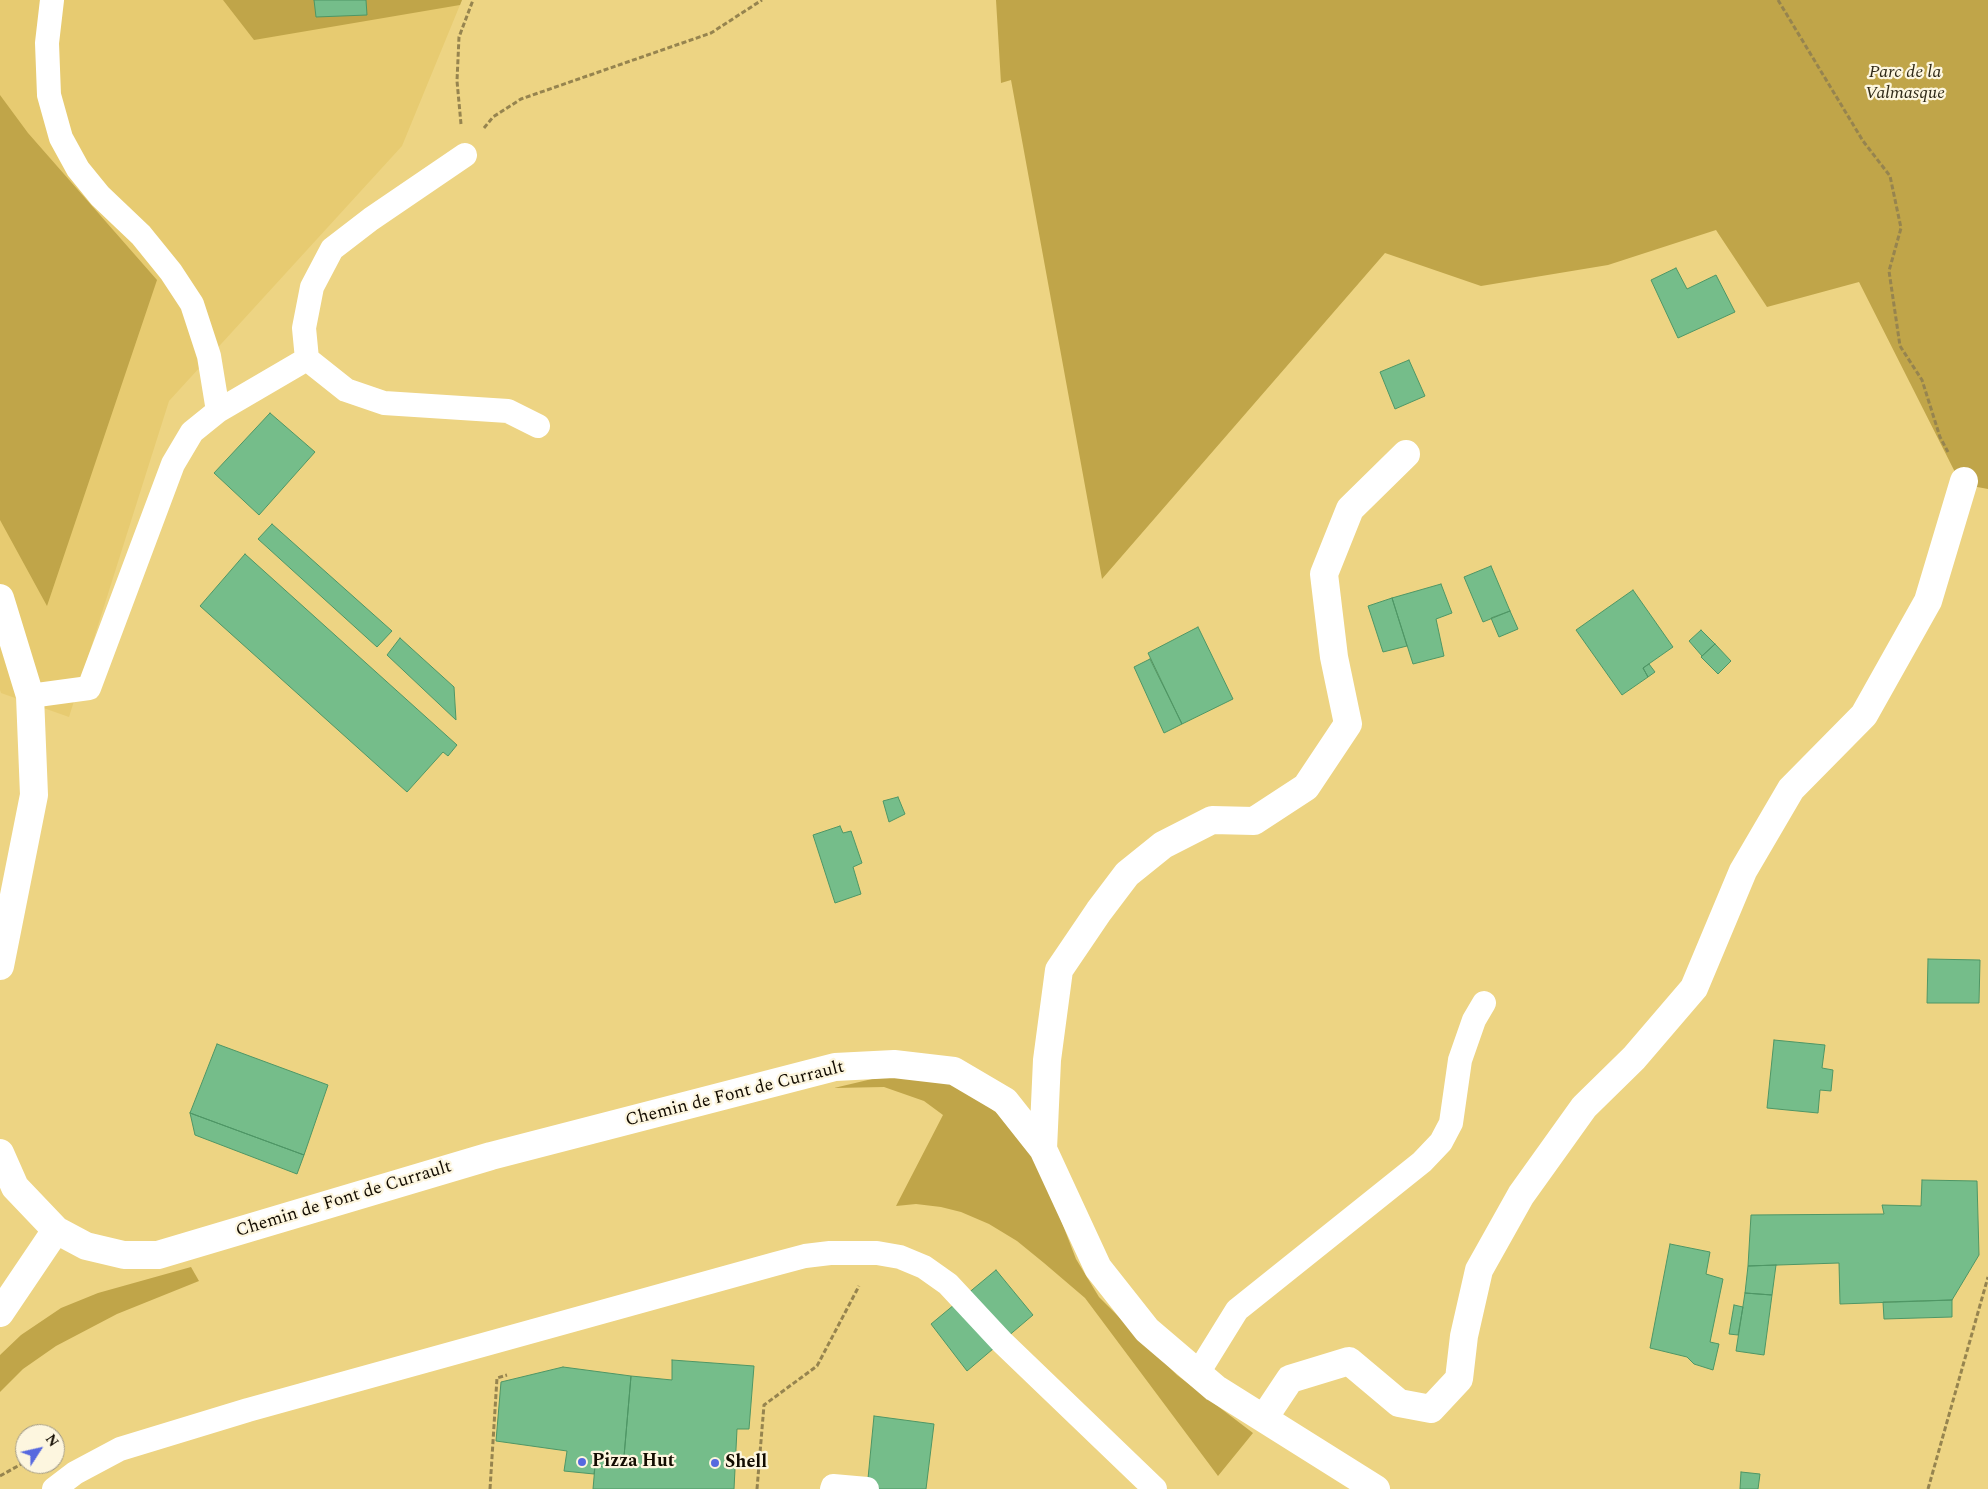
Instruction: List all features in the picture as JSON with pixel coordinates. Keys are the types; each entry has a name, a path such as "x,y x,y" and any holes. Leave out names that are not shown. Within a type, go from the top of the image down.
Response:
{"street":[{"path":"1042,1149 1048,1060 1059,970 1099,911 1127,874 1163,845 1212,820 1254,821 1306,786 1348,724 1334,657 1324,574 1350,509 1406,454"},
{"path":"1264,1418 1290,1378 1348,1361 1399,1403 1431,1409 1459,1379 1464,1336 1479,1270 1521,1195 1584,1107 1634,1058 1694,988 1743,871 1791,789 1864,715 1928,601 1964,481"},
{"path":"0,598 30,696 34,795 0,966"},
{"name":"Chemin de Font de Currault","path":"0,1153 15,1187 56,1230 86,1246 124,1255 158,1255 491,1156 835,1067 894,1064 954,1071 1005,1102 1042,1149 1098,1268 1147,1330 1215,1388 1376,1489"},
{"path":"0,1314 56,1230"}],"lane":[{"path":"52,0 47,43 50,95 62,138 78,169 100,196 140,235 170,272 192,304 209,356 218,411"},
{"path":"465,155 371,219 332,249 312,287 304,328 307,359 346,390 384,403 508,411 538,426"},
{"path":"30,696 89,688 173,464 192,432 218,411 307,359"},
{"path":"1198,1374 1237,1310 1422,1162 1442,1142 1451,1123 1460,1060 1474,1020 1484,1003"},
{"path":"54,1489 75,1473 120,1449 248,1410 798,1258 830,1252 877,1253 900,1257 924,1267 948,1284 1002,1342 1156,1489"},
{"path":"832,1489 833,1486 867,1489"}],"path":[{"path":"465,155 457,81 459,37 473,0"},
{"path":"465,155 493,117 521,99 711,33 762,0"},
{"path":"1778,0 1863,141 1890,176 1901,228 1889,271 1900,346 1922,380 1940,437 1964,481"},
{"path":"757,1489 764,1405 817,1366 877,1253"},
{"path":"1928,1489 1988,1277"},
{"path":"490,1489 497,1378 510,1374"},
{"path":"0,1476 15,1468"}],"shaded area":[{"path":"0,0 462,0 402,146 169,401 69,717 1,693 0,690"}],"green space":[{"path":"223,0 462,0 460,5 254,40"},
{"name":"Parc de la Valmasque","path":"996,0 1988,0 1988,489 1961,484 1859,282 1767,307 1716,230 1608,265 1481,286 1385,253 1102,579 1011,80 1001,83"},
{"path":"0,95 28,133 157,280 47,606 0,520"},
{"path":"910,1075 948,1083 973,1094 998,1114 1033,1158 1076,1259 1099,1297 1177,1375 1253,1433 1218,1476 1085,1298 1044,1263 1017,1241 989,1224 961,1212 916,1204 896,1206 943,1115 924,1101 884,1087 834,1088 872,1079"},
{"path":"191,1267 199,1281 117,1314 56,1346 23,1369 0,1392 0,1355 21,1335 61,1308 98,1293"}],"building":[{"path":"314,0 366,0 367,15 316,17"},
{"path":"1676,268 1687,289 1716,275 1735,312 1678,338 1651,280"},
{"path":"1409,360 1425,396 1395,409 1380,372"},
{"path":"270,413 315,452 259,515 214,473"},
{"path":"272,524 392,631 377,647 258,539"},
{"path":"245,554 457,745 448,756 443,752 407,792 200,606"},
{"path":"1491,566 1510,611 1483,622 1464,577"},
{"path":"1441,584 1452,613 1436,619 1444,656 1413,664 1392,598"},
{"path":"1633,590 1673,647 1643,668 1648,677 1622,695 1576,630"},
{"path":"1392,598 1407,646 1383,652 1368,606"},
{"path":"1510,611 1518,629 1499,637 1491,618"},
{"path":"1198,627 1233,699 1182,724 1148,653"},
{"path":"1701,630 1715,644 1702,656 1689,641"},
{"path":"400,638 454,687 456,720 387,655"},
{"path":"1715,644 1731,661 1718,674 1701,657"},
{"path":"1150,659 1182,724 1164,733 1134,667"},
{"path":"1649,664 1655,672 1648,677 1643,668"},
{"path":"898,797 905,814 889,822 883,801"},
{"path":"840,826 843,833 851,831 862,863 853,867 861,894 835,903 813,835"},
{"path":"1928,959 1980,960 1979,1003 1927,1003"},
{"path":"1774,1040 1825,1045 1822,1068 1833,1070 1831,1091 1820,1090 1818,1113 1767,1108"},
{"path":"217,1044 328,1085 304,1155 190,1113"},
{"path":"190,1113 304,1155 297,1174 195,1135"},
{"path":"1922,1180 1977,1181 1979,1255 1952,1300 1840,1304 1839,1263 1748,1266 1751,1215 1884,1214 1882,1205 1921,1206"},
{"path":"1670,1244 1710,1252 1706,1274 1723,1279 1710,1342 1719,1344 1713,1370 1694,1364 1687,1357 1650,1348"},
{"path":"1776,1265 1772,1295 1745,1293 1748,1266"},
{"path":"996,1270 1033,1315 967,1371 931,1324"},
{"path":"1745,1293 1772,1295 1764,1355 1736,1351"},
{"path":"1952,1300 1952,1317 1884,1319 1883,1302"},
{"path":"1734,1305 1743,1307 1738,1335 1729,1334"},
{"path":"672,1360 754,1366 749,1429 737,1429 734,1489 593,1489 595,1466 623,1468 631,1376 672,1380"},
{"path":"563,1367 631,1376 623,1468 595,1466 594,1474 564,1471 567,1451 496,1441 501,1382"},
{"path":"874,1416 934,1424 926,1489 867,1489"},
{"path":"1741,1472 1760,1474 1758,1489 1740,1489"}],"place":[{"name":"Pizza Hut","path":"582,1462"},
{"name":"Shell","path":"715,1463"}]}
